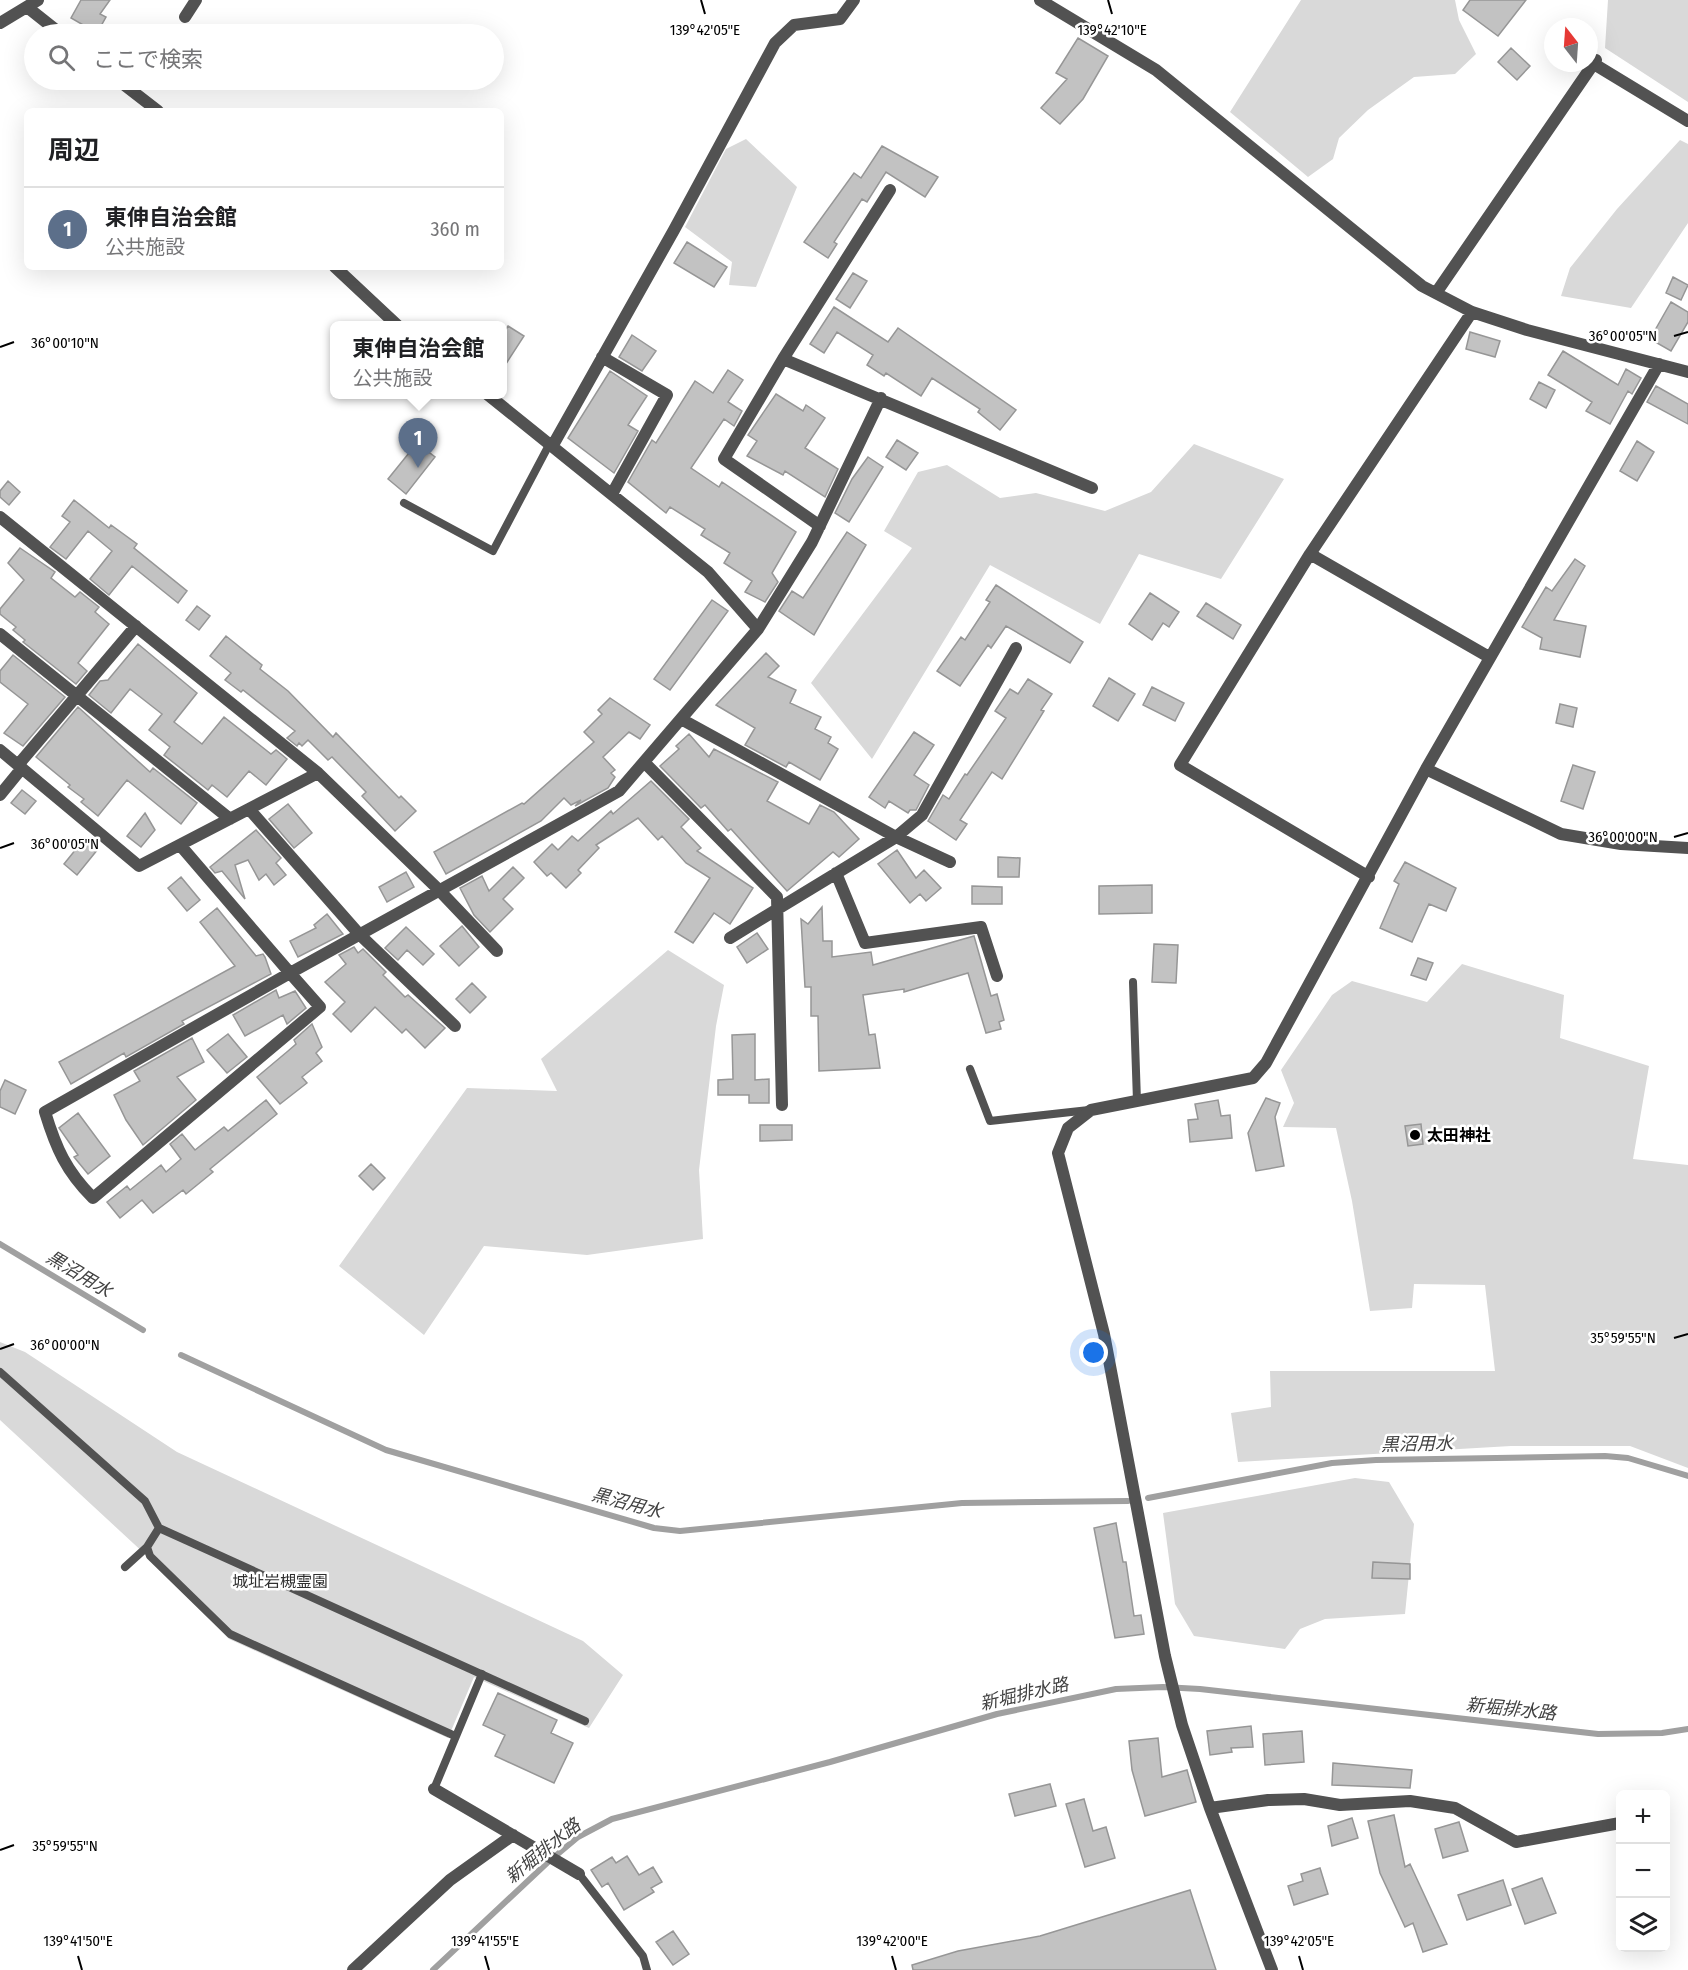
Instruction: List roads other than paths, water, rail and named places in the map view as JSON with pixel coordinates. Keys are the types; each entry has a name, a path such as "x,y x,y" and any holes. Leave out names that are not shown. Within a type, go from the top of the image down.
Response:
{"street":[{"path":"0,22 38,0"},
{"path":"185,17 196,0"},
{"path":"551,444 602,357 775,43 794,26 840,19 854,0"},
{"path":"1040,0 1156,70 1422,286 1472,312 1527,330 1688,372"},
{"path":"27,7 48,24"},
{"path":"1436,293 1595,62 1688,121"},
{"path":"131,90 154,108"},
{"path":"820,526 724,459 783,359 890,190"},
{"path":"338,270 393,321"},
{"path":"1369,877 1180,765 1310,554 1472,312"},
{"path":"602,357 667,395 612,494"},
{"path":"783,359 1092,488"},
{"path":"1272,1970 1210,1808 1182,1725 1165,1656 1104,1334 1058,1153 1068,1128 1090,1110 1253,1078 1266,1063 1426,769 1659,364"},
{"path":"180,845 290,973 320,1006 93,1198 72,1177 52,1136 45,1112 290,973 359,934 438,889 619,791 759,629 820,526 881,398"},
{"path":"493,399 708,572 759,629"},
{"path":"0,517 318,773 438,889 497,951"},
{"path":"1310,554 1489,657"},
{"path":"0,795 77,696 136,626"},
{"path":"0,634 230,819"},
{"path":"730,938 896,837 922,815 1016,648"},
{"path":"681,719 896,837 950,862"},
{"path":"0,750 140,866 318,773"},
{"path":"644,762 777,897 782,1105"},
{"path":"1426,769 1561,834 1621,844 1688,848"},
{"path":"249,809 359,934 455,1026"},
{"path":"836,873 865,943 981,927 997,976"},
{"path":"434,1789 579,1874"},
{"path":"1210,1808 1268,1800 1304,1800 1340,1805 1410,1800 1455,1808 1516,1842 1616,1824"},
{"path":"353,1970 450,1881 513,1835"}],"lane":[{"path":"404,502 492,551 551,444"},
{"path":"1133,982 1137,1101"},
{"path":"970,1069 990,1121 1090,1110"},
{"path":"0,1372 146,1501 159,1528 585,1721"},
{"path":"125,1567 147,1547 159,1528"},
{"path":"147,1547 150,1556 230,1634 455,1736"},
{"path":"434,1789 482,1674"},
{"path":"579,1874 643,1956 647,1970"}],"waterway":[{"name":"黒沼用水","path":"0,1244 143,1330"},
{"name":"黒沼用水","path":"181,1355 386,1450 654,1528 680,1531 962,1503 1128,1501"},
{"name":"黒沼用水","path":"1148,1498 1332,1463 1376,1460 1605,1456 1628,1458 1688,1476"},
{"name":"新堀排水路","path":"433,1970 547,1863 578,1837 612,1819 830,1762 997,1714 1116,1689 1163,1687 1200,1689 1598,1734 1662,1733 1688,1729"}],"place":[{"name":"東伸自治会館","path":"418,468"},
{"name":"太田神社","path":"1415,1135"}],"park label":[{"name":"城址岩槻霊園","path":"280,1581"}]}
